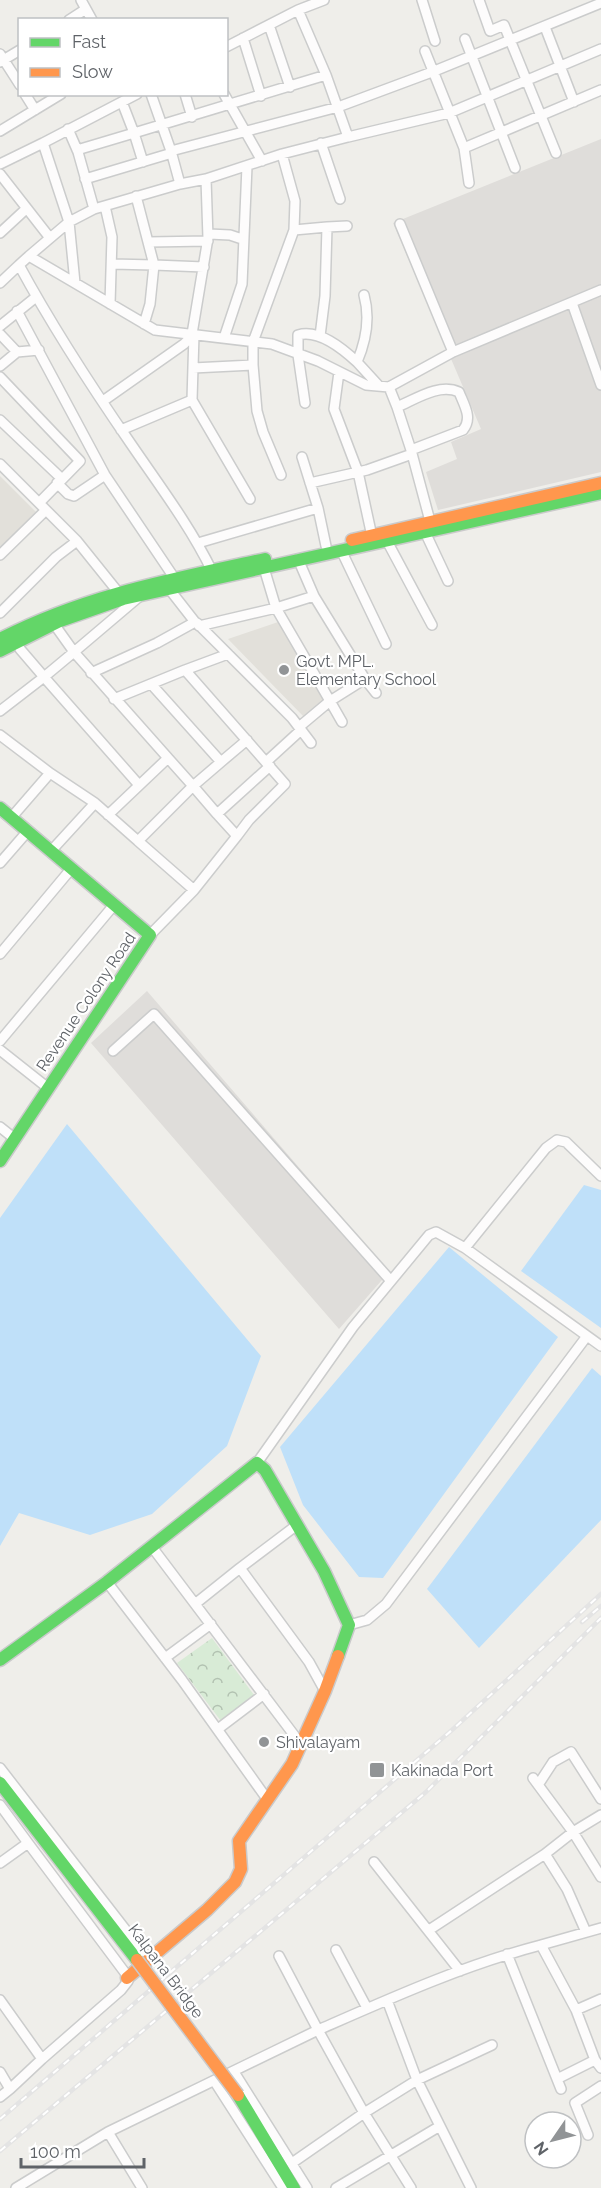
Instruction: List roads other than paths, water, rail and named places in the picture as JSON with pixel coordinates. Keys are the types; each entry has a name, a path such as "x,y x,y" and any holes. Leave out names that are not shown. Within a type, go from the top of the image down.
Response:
{"street":[{"path":"81,0 91,18"},
{"path":"228,46 298,10 324,0"},
{"path":"422,0 435,41"},
{"path":"479,0 490,31 504,25 556,153"},
{"path":"85,179 171,152 338,107 432,72 601,3"},
{"path":"72,18 86,9"},
{"path":"298,10 326,75 348,137"},
{"path":"269,25 291,87"},
{"path":"545,27 574,102"},
{"path":"243,38 261,96"},
{"path":"465,39 515,168"},
{"path":"0,283 69,222 94,209 180,184 206,179 321,143 449,113 599,50 601,62"},
{"path":"18,51 1,59 18,82"},
{"path":"425,51 464,148 469,183"},
{"path":"77,150 230,106 326,75"},
{"path":"464,148 601,90"},
{"path":"26,96 35,110"},
{"path":"0,131 58,96"},
{"path":"0,164 133,96"},
{"path":"152,96 180,184"},
{"path":"186,96 192,117"},
{"path":"225,96 262,161"},
{"path":"122,102 143,162"},
{"path":"68,129 77,150 94,209"},
{"path":"43,143 69,222 75,283"},
{"path":"321,143 340,199"},
{"path":"281,476 262,432 257,411 253,342 294,230 295,201 282,154"},
{"path":"224,338 242,284 242,239 247,166"},
{"path":"0,174 50,238"},
{"path":"206,179 208,238 193,334 192,400 250,499"},
{"path":"0,192 8,185"},
{"path":"136,196 154,265 150,304 144,324"},
{"path":"105,206 112,237 110,304"},
{"path":"0,233 26,208"},
{"path":"400,224 453,352"},
{"path":"294,230 347,226"},
{"path":"320,336 326,296 327,227"},
{"path":"149,242 230,235 242,239"},
{"path":"29,256 155,330 272,344 318,361 366,385 384,387 453,352 601,290"},
{"path":"112,264 204,267"},
{"path":"19,265 36,297 121,430 198,543 212,571"},
{"path":"357,362 366,331 367,306 364,295"},
{"path":"0,326 36,297"},
{"path":"572,303 601,385"},
{"path":"17,311 105,475 197,624 300,728 311,743"},
{"path":"305,403 298,355 298,335 307,333 320,336 348,354 384,387 397,407 412,452 427,526 448,581"},
{"path":"0,334 17,352"},
{"path":"103,401 184,344 193,334"},
{"path":"0,366 17,352 39,350"},
{"path":"194,368 253,365"},
{"path":"339,372 334,409 357,473 373,539"},
{"path":"0,377 80,461"},
{"path":"310,483 357,473 463,430 468,425 468,414 459,392 450,389 442,388 397,407"},
{"path":"121,430 192,400"},
{"path":"0,420 59,481 68,494 74,496 105,475"},
{"path":"0,555 43,506 59,481 93,451"},
{"path":"302,457 318,508 326,546"},
{"path":"0,464 77,541 120,596"},
{"path":"0,651 54,624 120,596 140,596 212,571 326,546 373,539 601,483"},
{"path":"0,639 58,611 172,585 264,568 341,550 373,539 387,541 427,526 601,493"},
{"path":"198,543 318,508"},
{"path":"0,613 56,557 77,541"},
{"path":"387,541 432,625"},
{"path":"341,550 387,644"},
{"path":"298,559 314,596 376,693"},
{"path":"264,568 276,608 342,722"},
{"path":"0,711 110,623 140,596"},
{"path":"92,673 197,624 276,608 314,596"},
{"path":"54,624 74,652 114,699 237,836"},
{"path":"17,641 20,649 139,785"},
{"path":"114,699 228,654"},
{"path":"150,935 194,890 249,820 285,784 185,670"},
{"path":"217,814 268,764 300,728 330,701 365,679"},
{"path":"152,685 221,762"},
{"path":"0,735 50,774 108,814 194,890"},
{"path":"138,841 193,786 247,740"},
{"path":"108,814 168,758"},
{"path":"11,818 50,774"},
{"path":"51,851 95,804"},
{"name":"Revenue Colony Road","path":"0,808 150,935 0,1161"},
{"path":"0,863 27,832"},
{"path":"0,954 71,869"},
{"path":"0,1041 114,906"},
{"path":"113,1051 154,1014 391,1281"},
{"path":"0,1050 48,1088"},
{"path":"0,1126 15,1139"},
{"path":"465,1248 546,1148 557,1140 566,1142 601,1176"},
{"path":"0,1660 107,1582 257,1463 353,1327 429,1235 436,1232 465,1248 601,1346"},
{"path":"349,1625 368,1620 386,1604 587,1336"},
{"path":"0,2097 121,1990 127,1978 143,1960 223,1897 237,1880 241,1873 238,1841 292,1764 325,1691 349,1625 324,1571 265,1470 257,1463"},
{"path":"195,1604 297,1525"},
{"path":"152,1547 264,1694 300,1747"},
{"path":"240,1568 309,1662 325,1691"},
{"path":"107,1582 218,1729 267,1799"},
{"path":"165,1658 211,1624"},
{"path":"218,1729 264,1694"},
{"path":"601,1799 571,1752 553,1762 536,1782 573,1832 601,1877"},
{"path":"0,1768 143,1960"},
{"name":"Kalpana Bridge","path":"0,1783 143,1960 219,2068 294,2188"},
{"path":"0,1805 127,1978"},
{"path":"429,1930 601,1815"},
{"path":"0,1863 28,1843"},
{"path":"545,1854 567,1888 586,1932"},
{"path":"374,1862 460,1971"},
{"path":"18,2187 108,2132 367,2008 507,1954 601,1928"},
{"path":"541,1945 576,2010 598,2064 557,2079"},
{"path":"336,1950 367,2008"},
{"path":"507,1954 561,2089"},
{"path":"279,1956 364,2113 411,2188"},
{"path":"576,2010 601,1999"},
{"path":"0,2000 42,2059"},
{"path":"387,2000 417,2080 471,2188"},
{"path":"292,2163 364,2113 417,2080 492,2044"},
{"path":"0,2072 10,2089"},
{"path":"234,2072 307,2188"},
{"path":"214,2082 283,2188"},
{"path":"588,2135 574,2103 601,2086"},
{"path":"336,2188 440,2126"},
{"path":"108,2132 142,2188"}],"water":[{"path":"67,1124 261,1356 227,1446 152,1514 90,1535 19,1513 0,1546 0,1218"},
{"path":"584,1185 601,1190 601,1328 521,1271"},
{"path":"449,1247 558,1337 383,1578 359,1577 303,1505 280,1447"},
{"path":"592,1368 601,1376 601,1520 479,1648 427,1589"}],"railway":[{"path":"0,2119 452,1730 601,1594"},
{"path":"582,1622 601,1606"},
{"path":"0,2151 426,1792 601,1618"}],"place":[{"name":"Govt. MPL. Elementary School","path":"284,670"},
{"name":"Shivalayam","path":"264,1742"},
{"name":"Kakinada Port","path":"377,1770"}]}
